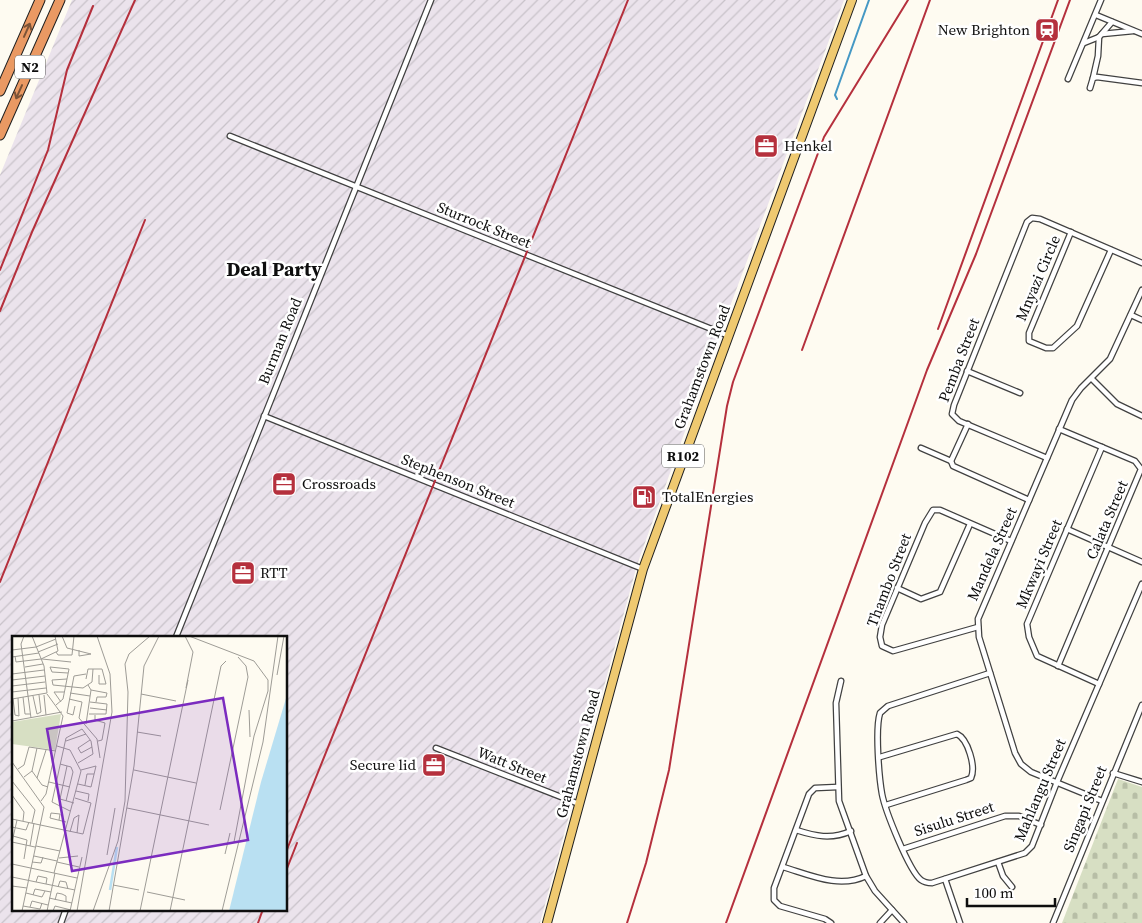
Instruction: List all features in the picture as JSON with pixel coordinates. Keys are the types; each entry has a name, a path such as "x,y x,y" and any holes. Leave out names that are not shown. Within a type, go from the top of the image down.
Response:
{"highway":[{"name":"N2","path":"0,91 40,0"},
{"name":"N2","path":"0,134 60,0"}],"main road":[{"name":"Grahamstown Road","path":"547,923 643,569 852,0"}],"street":[{"name":"Burman Road","path":"176,636 431,0"},
{"path":"1068,79 1102,0"},
{"path":"1096,15 1142,34"},
{"path":"1090,88 1098,56 1100,36 1112,22"},
{"path":"1084,43 1100,36 1134,31"},
{"path":"1093,78 1106,76 1142,83"},
{"name":"Sturrock Street","path":"230,136 728,336"},
{"name":"Pemba Street","path":"1047,458 955,419 952,410 1028,222 1032,218 1040,219 1071,232"},
{"path":"1071,232 1142,263"},
{"name":"Mnyazi Circle","path":"1071,232 1028,333 1029,341 1038,346 1053,348 1074,330 1112,250"},
{"name":"Mandela Street","path":"1102,801 1031,772 1018,760 990,673 978,627 980,612 1076,393 1092,379 1114,354 1142,290"},
{"path":"1131,316 1142,320"},
{"path":"967,371 1020,393"},
{"path":"1092,379 1117,404 1142,416"},
{"name":"Stephenson Street","path":"264,416 643,569"},
{"path":"951,461 968,424"},
{"name":"Calata Street","path":"1058,666 1141,469 1135,461 1059,429"},
{"name":"Mkwayi Street","path":"1099,684 1037,656 1029,637 1028,624 1102,446"},
{"path":"921,448 951,461 953,466 1029,500"},
{"name":"Thambo Street","path":"978,627 894,651 882,646 880,637 882,625 897,588 929,514 933,510 940,510 1011,540"},
{"path":"897,588 921,599 940,592 970,524"},
{"path":"1067,528 1142,562"},
{"name":"Mahlangu Street","path":"990,673 885,708 879,717 880,784 886,806 906,858 920,880 932,883 1029,850 1142,584"},
{"path":"841,681 836,703 839,801 866,876 875,891 904,923"},
{"name":"Singapi Street","path":"1053,923 1142,705"},
{"path":"880,757 957,734 964,740 973,769 972,775 966,780 886,806"},
{"name":"Watt Street","path":"436,748 579,804"},
{"path":"1114,772 1142,782"},
{"path":"832,923 825,919 787,909 775,902 774,888 806,800 812,790 838,787"},
{"name":"Sisulu Street","path":"903,849 1005,816 1019,816 1041,825"},
{"path":"796,830 825,837 851,831"},
{"path":"998,862 1003,876 1012,887"},
{"path":"783,867 840,882 854,882 866,876"},
{"path":"945,879 960,923"},
{"path":"61,923 66,910"},
{"path":"880,923 892,910"}],"shaded area":[{"path":"72,0 844,0 722,328 637,565 540,923 0,923 0,175"}],"green space":[{"path":"1118,779 1142,787 1142,923 1062,923"}],"waterway":[{"path":"837,99 835,95 869,0"}],"railway":[{"path":"0,311 32,232 135,0"},
{"path":"288,847 628,0"},
{"path":"627,923 646,863 669,770 727,406 733,382 824,137 908,0"},
{"path":"802,350 930,0"},
{"path":"938,329 1058,0"},
{"path":"726,923 927,370 976,254 1070,0"},
{"path":"0,270 48,150 67,70 93,6"},
{"path":"0,582 145,220"},
{"path":"288,866 297,843"},
{"path":"258,923 263,910"}],"place":[{"name":"New Brighton","path":"1047,30"},
{"name":"Henkel","path":"766,146"},
{"name":"Crossroads","path":"284,484"},
{"name":"TotalEnergies","path":"644,497"},
{"name":"RTT","path":"243,573"},
{"name":"Secure lid","path":"434,765"}],"district":[{"name":"Deal Party","path":"274,269"}]}
